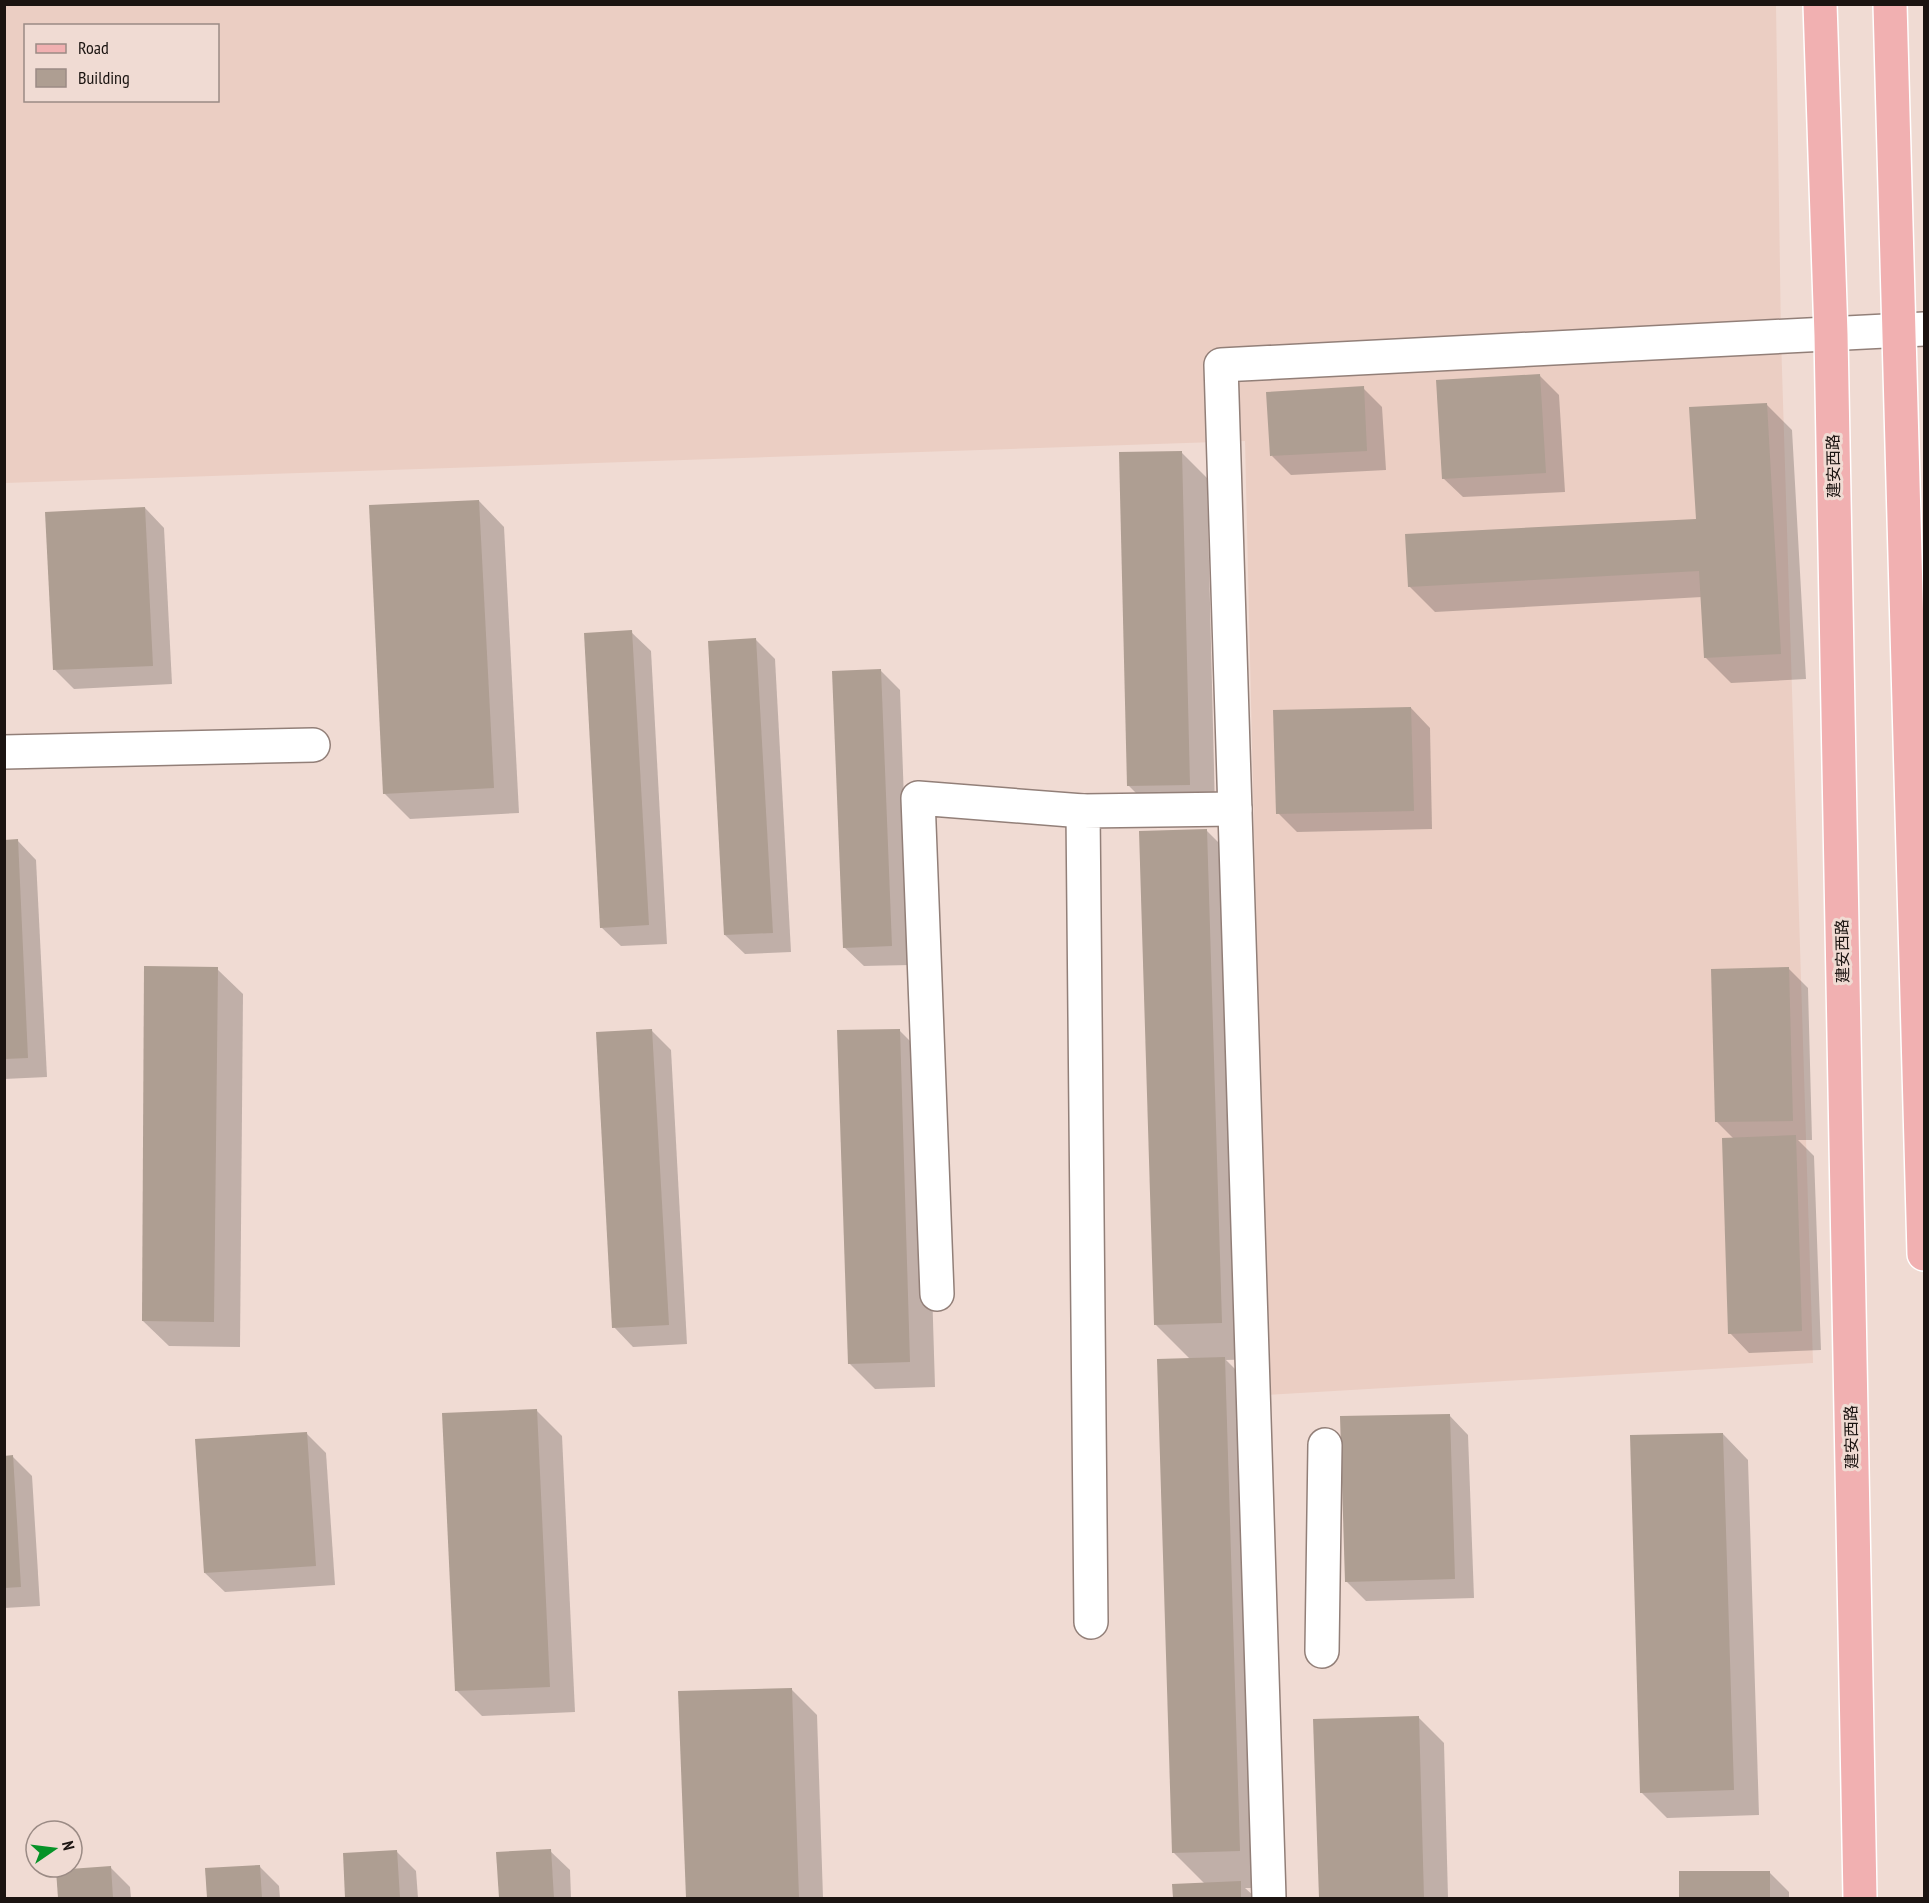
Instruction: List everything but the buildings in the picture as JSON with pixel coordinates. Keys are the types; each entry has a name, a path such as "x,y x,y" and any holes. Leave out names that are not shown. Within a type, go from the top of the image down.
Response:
{"main road":[{"name":"建安西路","path":"1820,4 1831,334 1860,1899"},
{"path":"1890,4 1912,330 1924,1254"}],"street":[{"path":"1269,1899 1221,365 1912,330"},
{"path":"4,752 313,745"},
{"path":"937,1294 918,798 1083,811 1235,809"},
{"path":"1083,811 1090,1622"},
{"path":"1322,1651 1325,1445"}],"shaded area":[{"path":"4,5 1776,5 1781,338 1813,1363 1267,1395 1245,441 5,483"}]}
